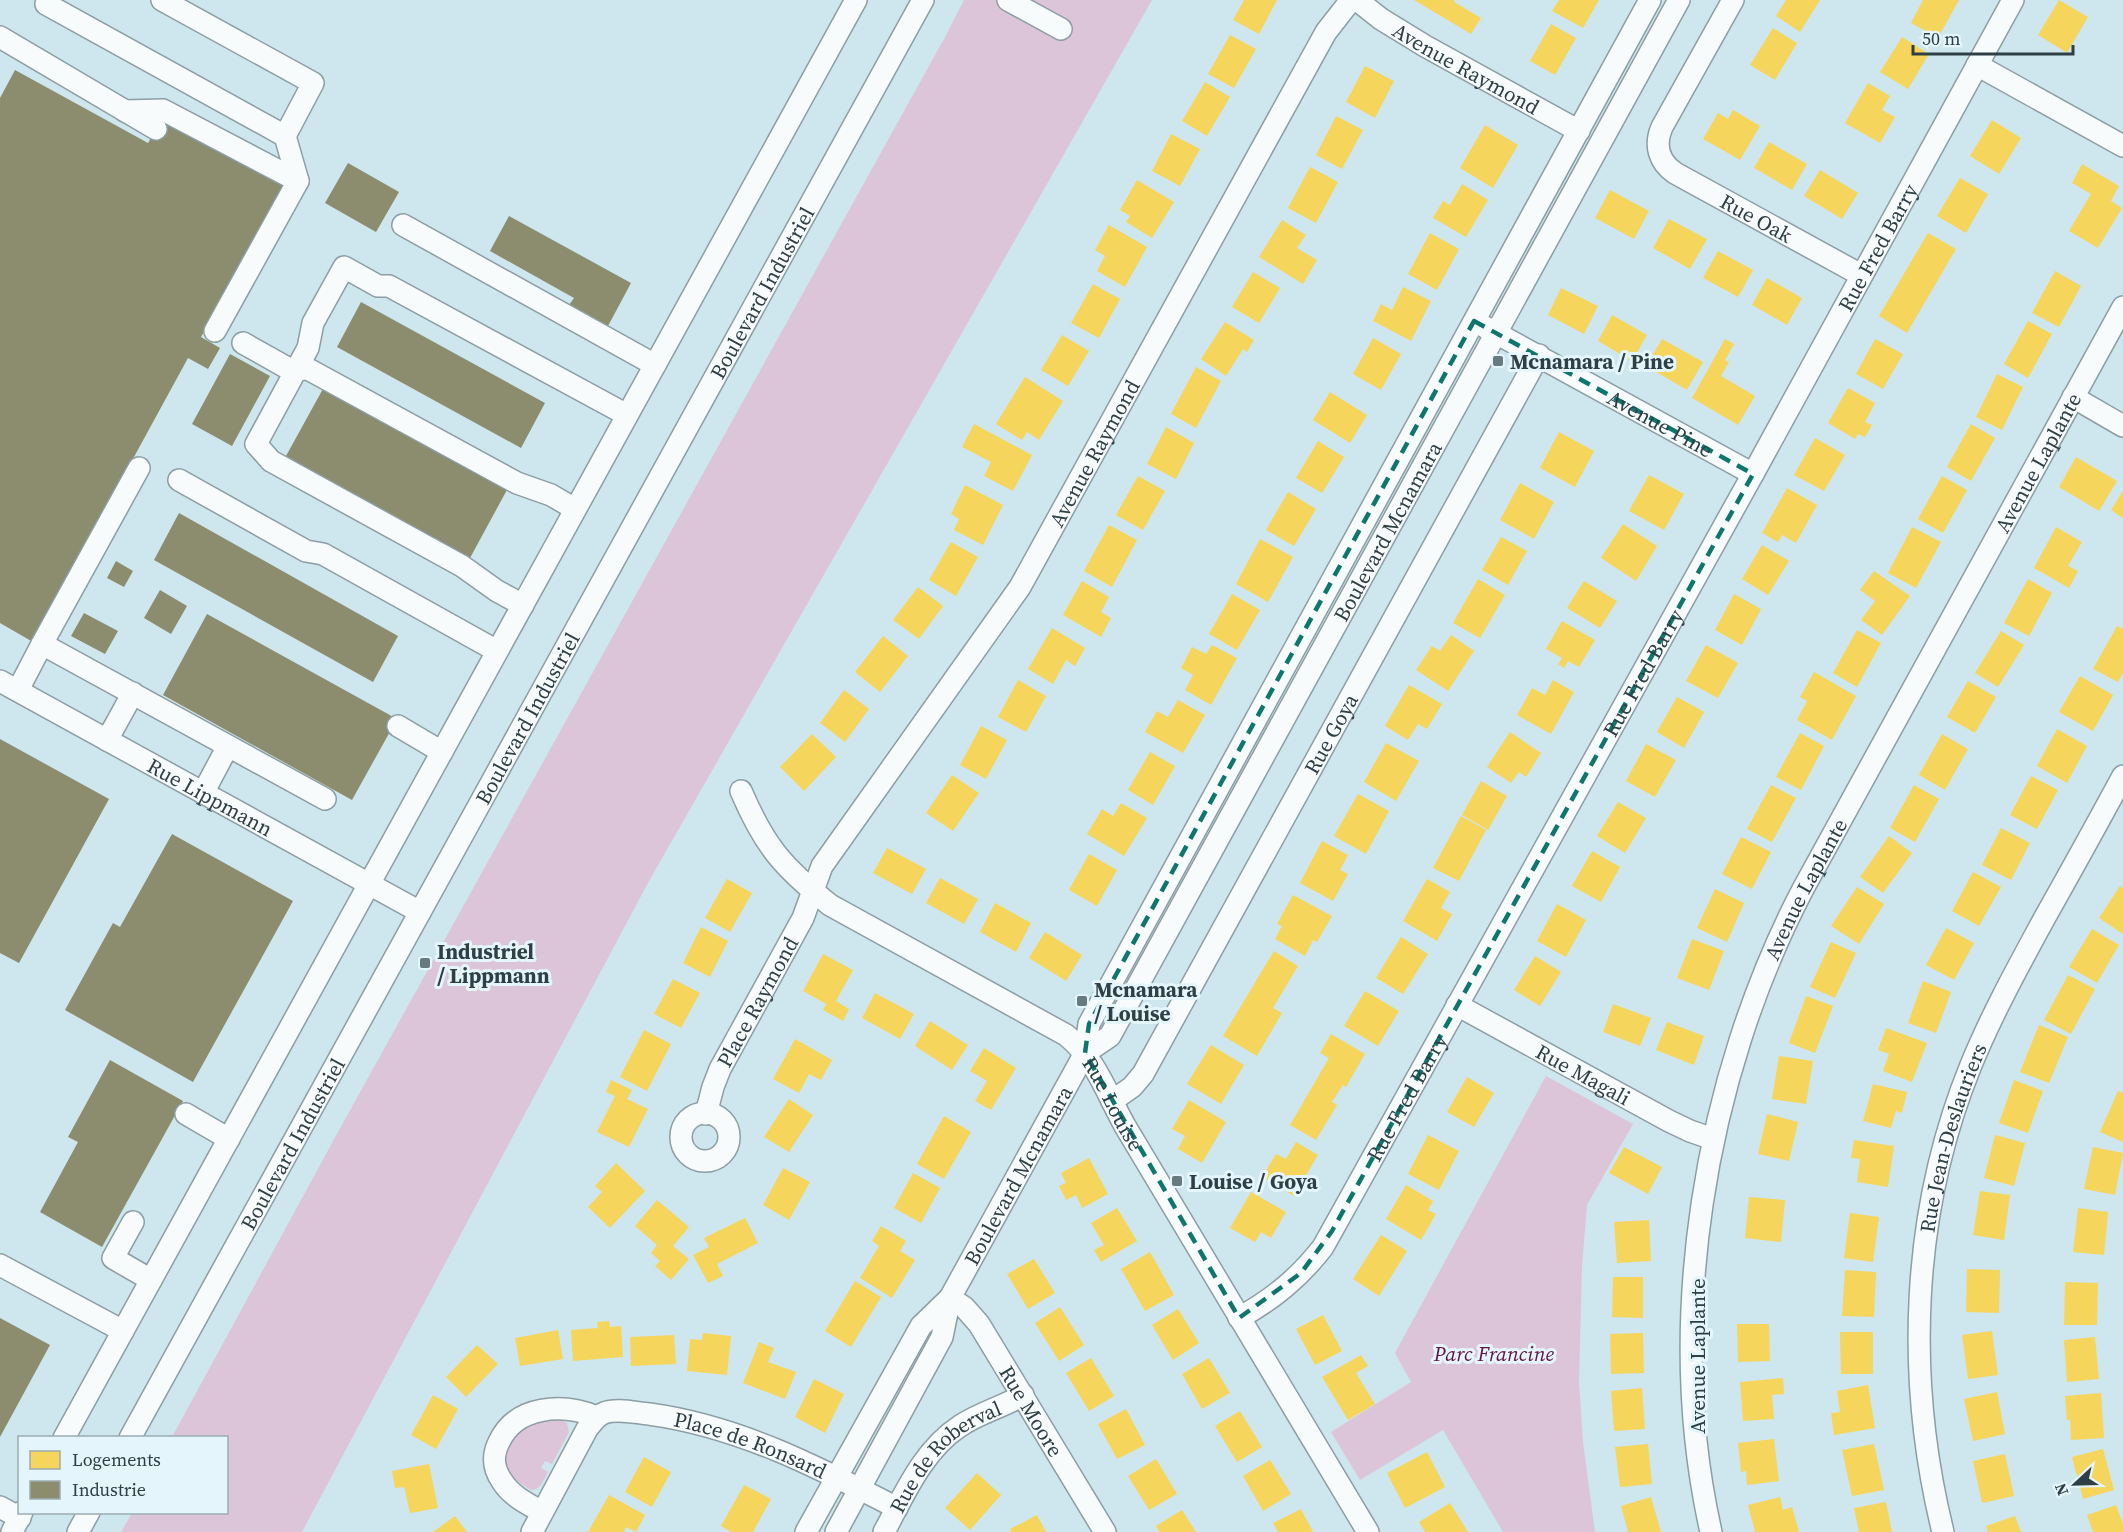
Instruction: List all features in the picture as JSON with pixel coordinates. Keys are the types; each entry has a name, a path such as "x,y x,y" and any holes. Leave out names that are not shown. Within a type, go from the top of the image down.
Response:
{"street":[{"path":"49,0 46,4 285,136"},
{"path":"162,0 314,83 285,136 298,181 215,331"},
{"path":"65,1436 856,0"},
{"name":"Boulevard Industriel","path":"131,1436 923,0"},
{"path":"1008,0 1060,29"},
{"name":"Avenue Raymond","path":"813,891 825,862 1020,587 1326,32 1351,0"},
{"name":"Avenue Raymond","path":"1357,0 1381,19 1416,41 1579,131"},
{"name":"Boulevard Mcnamara","path":"836,1532 942,1337 951,1298 1085,1053 1089,1024 1650,0"},
{"name":"Boulevard Mcnamara","path":"1085,1053 1110,1036 1679,0"},
{"name":"Rue Oak","path":"1733,0 1662,128 1658,140 1659,153 1665,164 1675,172 1861,275"},
{"name":"Rue Fred Barry","path":"1239,1318 1288,1286 1323,1247 1753,474 2013,0"},
{"path":"0,37 156,129"},
{"path":"1977,65 2123,146"},
{"path":"125,111 163,110 298,181"},
{"path":"403,225 655,365"},
{"path":"523,605 497,591 462,566 271,462 256,444 308,348 313,323 344,267 378,286 389,286 627,415"},
{"name":"Avenue Laplante","path":"1711,1532 1696,1430 1692,1349 1693,1308 1699,1231 1713,1138 1748,1019 1782,930 1817,863 2123,307"},
{"name":"Avenue Pine","path":"1474,321 1753,474"},
{"path":"243,343 291,370 308,369 517,483 551,495 575,509"},
{"name":"Rue Goya","path":"1112,1101 1132,1087 1143,1074 1539,355"},
{"path":"2073,397 2123,426"},
{"path":"9,686 42,644 139,468"},
{"path":"179,480 306,551 323,554 497,651"},
{"path":"42,644 325,800"},
{"name":"Rue Lippmann","path":"9,686 420,912"},
{"path":"107,740 133,693"},
{"path":"398,726 442,752"},
{"path":"202,793 228,746"},
{"name":"Rue Jean-Deslauriers","path":"1942,1532 1925,1440 1919,1356 1923,1263 1940,1164 1962,1091 1990,1021 2123,776"},
{"name":"Rue Louise","path":"741,791 758,828 772,851 813,891 835,908 1066,1035 1085,1053 1125,1126 1368,1532"},
{"name":"Place Raymond","path":"706,1114 720,1069 803,918 813,891"},
{"name":"Rue Magali","path":"1457,1005 1669,1121 1713,1138"},
{"path":"186,1114 229,1139"},
{"path":"133,1222 112,1246 113,1258 151,1280"},
{"path":"0,1265 123,1331"},
{"name":"Boulevard Mcnamara","path":"806,1532 921,1326 951,1298"},
{"name":"Rue Moore","path":"951,1298 974,1317 1106,1532"},
{"name":"Rue de Roberval","path":"884,1532 920,1467 948,1435 968,1421 1023,1395"},
{"name":"Place de Ronsard","path":"542,1512 506,1488 498,1475 494,1456 503,1433 516,1419 536,1412 569,1410 597,1417 606,1412 621,1411 703,1424 764,1444 837,1476 897,1508"},
{"path":"532,1532 587,1429 597,1417"},
{"path":"0,1507 18,1521"},
{"path":"78,1532 88,1514"}],"highlighted area":[{"path":"1474,321 1753,474 1332,1231 1301,1273 1239,1318 1085,1053 1089,1024"}],"green space":[{"path":"964,0 1152,0 649,881 302,1532 121,1532 131,1514 228,1514 228,1436 173,1436 338,1132"},
{"name":"Parc Francine","path":"1546,1076 1633,1124 1587,1205 1582,1266 1579,1382 1583,1442 1595,1532 1503,1532 1443,1430 1360,1480 1331,1432 1411,1382 1395,1353"},
{"path":"560,1419 567,1423 569,1432 552,1464 545,1461 541,1468 548,1472 542,1484 531,1490 513,1478 506,1468 504,1461 507,1446 517,1433 530,1424"}],"building: Logements":[{"path":"1244,0 1277,0 1259,34 1233,20"},
{"path":"1414,0 1455,0 1454,2 1481,18 1471,34"},
{"path":"1559,0 1599,0 1583,28 1552,11"},
{"path":"1786,0 1820,0 1800,32 1776,16"},
{"path":"1923,0 1959,0 1938,38 1911,23"},
{"path":"2059,0 2088,17 2067,53 2038,35"},
{"path":"1551,24 1576,38 1555,75 1530,61"},
{"path":"1773,28 1797,43 1775,80 1750,65"},
{"path":"1230,35 1256,49 1234,88 1208,74"},
{"path":"1902,37 1929,54 1908,89 1880,72"},
{"path":"1365,66 1394,81 1375,118 1346,102"},
{"path":"1205,82 1230,97 1207,136 1182,121"},
{"path":"1868,83 1890,96 1882,110 1895,117 1880,143 1845,123"},
{"path":"1733,110 1760,126 1740,160 1703,139 1718,113 1728,119"},
{"path":"1336,116 1363,130 1342,169 1316,155"},
{"path":"1992,120 2021,138 1999,174 1970,156"},
{"path":"1485,125 1518,145 1493,188 1460,168"},
{"path":"1171,134 1200,149 1180,186 1152,171"},
{"path":"1769,142 1807,164 1792,190 1754,168"},
{"path":"2082,164 2119,186 2111,201 2122,208 2098,248 2069,231 2091,194 2072,183"},
{"path":"1310,167 1338,182 1316,223 1288,208"},
{"path":"1820,170 1858,193 1842,219 1804,196"},
{"path":"1960,178 1988,194 1966,233 1937,216"},
{"path":"1137,180 1174,202 1152,238 1126,222 1130,216 1120,210"},
{"path":"1462,184 1488,200 1466,237 1433,218 1443,201 1450,205"},
{"path":"1610,190 1649,211 1634,239 1595,218"},
{"path":"1669,219 1707,239 1690,269 1653,248"},
{"path":"1282,220 1306,235 1297,248 1317,260 1303,284 1259,257"},
{"path":"1109,225 1147,247 1125,287 1097,271 1105,256 1095,250"},
{"path":"1430,233 1459,249 1437,290 1408,274"},
{"path":"1928,233 1956,249 1907,333 1879,316"},
{"path":"1718,251 1753,270 1738,297 1703,278"},
{"path":"2055,271 2081,286 2059,327 2032,313"},
{"path":"1253,272 1280,288 1259,323 1232,307"},
{"path":"1767,278 1802,298 1787,325 1752,305"},
{"path":"1093,284 1120,299 1099,338 1071,323"},
{"path":"1403,287 1431,301 1411,341 1373,321 1381,304 1392,310"},
{"path":"1561,288 1598,306 1584,334 1548,315"},
{"path":"1612,315 1647,335 1632,361 1598,341"},
{"path":"2028,321 2052,334 2028,378 2004,364"},
{"path":"1225,322 1254,340 1247,352 1243,349 1226,376 1201,359"},
{"path":"1062,335 1089,351 1068,386 1041,370"},
{"path":"1373,338 1401,354 1381,390 1353,374"},
{"path":"1662,339 1703,362 1687,390 1646,366"},
{"path":"1725,339 1734,344 1725,360 1729,362 1721,376 1755,396 1738,425 1692,398"},
{"path":"1875,339 1903,354 1883,389 1856,374"},
{"path":"1196,367 1221,381 1196,428 1171,414"},
{"path":"1997,374 2023,387 2002,430 1976,417"},
{"path":"1025,377 1063,401 1039,440 1027,432 1022,440 996,424"},
{"path":"1848,388 1875,403 1865,422 1872,425 1865,437 1858,434 1855,439 1828,423"},
{"path":"1330,392 1367,415 1350,443 1313,420"},
{"path":"974,424 1032,455 1013,491 984,476 991,462 962,447"},
{"path":"1971,424 1995,438 1971,481 1947,467"},
{"path":"1166,427 1194,443 1176,479 1147,464"},
{"path":"1559,432 1594,451 1575,487 1540,468"},
{"path":"1815,438 1845,455 1824,491 1794,475"},
{"path":"1318,441 1344,457 1322,493 1296,478"},
{"path":"2076,457 2117,481 2099,511 2059,487"},
{"path":"1649,475 1684,494 1664,530 1629,511"},
{"path":"1138,476 1165,491 1143,530 1116,515"},
{"path":"1942,476 1967,490 1943,533 1918,519"},
{"path":"1520,483 1554,502 1534,539 1500,520"},
{"path":"965,485 1003,505 983,545 954,530 959,519 951,514"},
{"path":"1787,488 1817,505 1796,543 1782,535 1778,542 1762,533"},
{"path":"2123,491 2123,518 2111,510"},
{"path":"1288,492 1316,509 1294,546 1266,530"},
{"path":"1623,524 1657,546 1636,581 1601,558"},
{"path":"1109,525 1137,540 1112,587 1084,571"},
{"path":"1912,527 1941,542 1916,588 1888,573"},
{"path":"2056,527 2082,542 2068,566 2078,571 2069,588 2034,568"},
{"path":"1501,537 1527,551 1508,585 1482,570"},
{"path":"1260,539 1293,557 1268,602 1236,584"},
{"path":"951,542 978,557 956,596 929,580"},
{"path":"1762,545 1789,561 1768,595 1742,579"},
{"path":"1874,571 1910,596 1882,635 1861,620 1875,601 1860,590"},
{"path":"1478,579 1505,595 1480,638 1453,623"},
{"path":"2028,579 2052,593 2029,636 2004,623"},
{"path":"1082,581 1109,597 1101,612 1111,618 1101,637 1063,615"},
{"path":"1584,581 1617,601 1600,628 1567,608"},
{"path":"918,587 943,606 919,639 893,620"},
{"path":"1232,594 1260,610 1237,650 1209,634"},
{"path":"1734,594 1761,609 1742,645 1715,630"},
{"path":"1562,621 1595,640 1579,667 1568,661 1564,668 1558,664 1562,658 1546,649"},
{"path":"2117,626 2123,629 2123,673 2118,682 2093,669"},
{"path":"1052,628 1085,648 1075,666 1066,660 1053,684 1028,669"},
{"path":"1857,630 1881,643 1857,687 1833,673"},
{"path":"2001,631 2024,645 1998,687 1975,673"},
{"path":"1451,635 1474,651 1448,691 1416,670 1432,646 1440,651"},
{"path":"883,636 908,656 880,692 855,672"},
{"path":"1212,645 1237,658 1211,705 1185,690 1193,675 1181,668 1192,647 1206,654"},
{"path":"1706,645 1738,663 1718,698 1686,681"},
{"path":"1814,672 1856,696 1832,740 1797,720 1807,701 1800,697"},
{"path":"2080,676 2113,695 2093,731 2059,712"},
{"path":"1018,680 1046,696 1026,732 998,717"},
{"path":"1553,680 1574,692 1551,734 1517,715 1532,688 1545,695"},
{"path":"1968,681 1996,697 1975,733 1947,717"},
{"path":"1409,685 1442,704 1427,729 1418,724 1408,740 1385,726"},
{"path":"844,690 869,709 845,742 820,723"},
{"path":"1677,697 1704,712 1684,748 1657,732"},
{"path":"1178,700 1205,715 1183,753 1145,732 1157,711 1168,717"},
{"path":"981,726 1007,740 986,779 960,765"},
{"path":"2057,729 2087,746 2067,783 2037,766"},
{"path":"1510,732 1541,753 1526,777 1519,772 1511,783 1487,767"},
{"path":"1800,733 1824,746 1801,790 1776,777"},
{"path":"812,734 836,757 804,791 780,767"},
{"path":"1942,734 1968,749 1945,790 1919,775"},
{"path":"1386,743 1419,761 1396,801 1364,782"},
{"path":"1646,744 1676,760 1655,797 1626,781"},
{"path":"1150,752 1175,766 1153,805 1128,790"},
{"path":"952,775 979,793 953,831 926,813"},
{"path":"2031,776 2058,790 2037,829 2010,815"},
{"path":"1481,781 1507,796 1488,830 1462,815"},
{"path":"1771,785 1796,798 1772,842 1747,829"},
{"path":"1914,785 1939,799 1915,842 1890,828"},
{"path":"1358,794 1389,811 1366,854 1334,836"},
{"path":"1618,802 1646,818 1625,853 1597,836"},
{"path":"1121,803 1147,818 1124,856 1087,834 1102,809 1113,816"},
{"path":"1461,816 1486,830 1459,881 1433,868"},
{"path":"2001,828 2030,843 2011,880 1982,865"},
{"path":"1889,836 1912,853 1883,893 1860,877"},
{"path":"1741,837 1771,852 1752,889 1722,874"},
{"path":"1322,841 1348,855 1340,870 1348,874 1333,901 1300,883"},
{"path":"887,848 926,869 912,894 873,873"},
{"path":"1592,851 1620,867 1601,902 1572,886"},
{"path":"1089,854 1117,870 1097,906 1069,890"},
{"path":"1973,872 2001,887 1979,926 1952,911"},
{"path":"940,878 978,899 964,924 926,903"},
{"path":"727,879 752,893 730,932 705,918"},
{"path":"1427,879 1450,892 1441,908 1452,914 1437,941 1403,921"},
{"path":"2120,886 2123,888 2123,934 2099,918"},
{"path":"1857,887 1884,904 1859,944 1831,926"},
{"path":"1715,889 1744,903 1727,942 1697,928"},
{"path":"1293,895 1332,916 1317,942 1313,940 1305,956 1275,939 1282,926 1277,924"},
{"path":"995,903 1031,923 1016,952 980,932"},
{"path":"1557,904 1586,920 1566,957 1537,941"},
{"path":"701,927 728,941 710,977 683,963"},
{"path":"1946,928 1974,943 1954,980 1926,965"},
{"path":"2092,929 2119,945 2097,983 2069,967"},
{"path":"1045,932 1082,955 1066,981 1029,958"},
{"path":"1401,937 1428,954 1403,994 1376,978"},
{"path":"1692,939 1724,951 1709,990 1677,978"},
{"path":"1831,942 1856,953 1835,998 1810,987"},
{"path":"1274,951 1298,966 1273,1008 1282,1013 1257,1056 1223,1036"},
{"path":"823,954 853,970 836,1001 849,1009 843,1021 823,1010 826,1004 803,991"},
{"path":"1535,956 1561,972 1540,1006 1514,990"},
{"path":"2068,975 2095,989 2071,1034 2044,1020"},
{"path":"673,979 700,993 681,1028 654,1014"},
{"path":"1923,981 1951,992 1936,1033 1908,1023"},
{"path":"1365,991 1399,1011 1378,1046 1344,1026"},
{"path":"875,993 914,1014 900,1039 862,1018"},
{"path":"1806,996 1833,1006 1815,1053 1789,1043"},
{"path":"1613,1004 1651,1018 1640,1046 1603,1032"},
{"path":"930,1021 968,1045 952,1070 915,1046"},
{"path":"1667,1022 1704,1036 1694,1065 1656,1050"},
{"path":"2039,1025 2068,1037 2049,1083 2020,1072"},
{"path":"1886,1028 1927,1043 1912,1082 1883,1071 1889,1054 1878,1050"},
{"path":"644,1030 671,1044 647,1091 620,1077"},
{"path":"1331,1034 1365,1054 1346,1087 1343,1085 1332,1102 1337,1105 1316,1140 1290,1125 1329,1058 1320,1053"},
{"path":"795,1039 832,1060 821,1080 809,1074 799,1093 773,1079"},
{"path":"1211,1045 1244,1065 1221,1104 1187,1084"},
{"path":"984,1048 1016,1068 991,1110 975,1101 987,1081 970,1071"},
{"path":"1779,1056 1813,1061 1806,1104 1772,1099"},
{"path":"1467,1077 1494,1093 1474,1127 1447,1112"},
{"path":"611,1080 632,1090 627,1099 648,1109 629,1147 597,1132 615,1096 606,1092"},
{"path":"2014,1080 2043,1091 2028,1133 1999,1123"},
{"path":"1873,1084 1907,1092 1902,1113 1896,1111 1891,1128 1863,1121"},
{"path":"2118,1091 2123,1093 2123,1142 2100,1132"},
{"path":"789,1099 813,1115 789,1152 764,1137"},
{"path":"1189,1100 1226,1122 1202,1163 1178,1149 1185,1136 1172,1129"},
{"path":"1767,1114 1798,1122 1789,1161 1758,1154"},
{"path":"944,1116 971,1132 944,1179 917,1164"},
{"path":"1428,1135 1459,1151 1439,1190 1408,1174"},
{"path":"1995,1135 2025,1143 2014,1186 1984,1178"},
{"path":"1854,1140 1894,1146 1888,1187 1857,1182 1860,1159 1851,1158"},
{"path":"1296,1142 1318,1155 1294,1196 1262,1177 1276,1154 1286,1159"},
{"path":"1624,1147 1662,1167 1648,1194 1609,1173"},
{"path":"2093,1147 2123,1153 2115,1195 2084,1189"},
{"path":"1089,1158 1108,1194 1082,1208 1076,1195 1066,1200 1059,1186 1066,1183 1061,1173"},
{"path":"616,1163 645,1191 610,1228 588,1207 602,1192 595,1186"},
{"path":"783,1168 810,1182 789,1220 763,1205"},
{"path":"913,1173 940,1188 921,1223 894,1208"},
{"path":"1406,1185 1433,1201 1428,1210 1436,1214 1421,1240 1386,1219"},
{"path":"1980,1191 2010,1195 2004,1240 1973,1235"},
{"path":"1251,1192 1286,1212 1271,1238 1261,1232 1255,1242 1230,1228"},
{"path":"1749,1197 1785,1200 1781,1242 1745,1238"},
{"path":"657,1200 689,1227 673,1246 689,1259 671,1280 655,1266 660,1261 651,1253 657,1245 635,1226"},
{"path":"1117,1208 1137,1241 1101,1262 1094,1250 1104,1245 1091,1223"},
{"path":"2078,1208 2108,1212 2104,1255 2073,1252"},
{"path":"1850,1213 1879,1217 1873,1262 1844,1258"},
{"path":"745,1218 758,1243 717,1264 723,1276 708,1283 693,1255 709,1247 704,1238"},
{"path":"1649,1220 1651,1261 1617,1263 1614,1222"},
{"path":"881,1226 906,1241 900,1251 915,1260 892,1298 860,1278 879,1246 872,1241"},
{"path":"1381,1235 1407,1251 1379,1296 1353,1279"},
{"path":"1150,1252 1174,1295 1145,1311 1121,1269"},
{"path":"1034,1259 1055,1293 1028,1309 1007,1274"},
{"path":"1967,1269 2000,1270 1999,1313 1966,1312"},
{"path":"1845,1270 1876,1272 1874,1317 1842,1316"},
{"path":"1613,1277 1643,1277 1643,1318 1612,1317"},
{"path":"855,1281 881,1297 851,1347 825,1331"},
{"path":"2065,1282 2098,1283 2097,1325 2064,1325"},
{"path":"1060,1307 1084,1345 1059,1361 1035,1323"},
{"path":"1178,1309 1199,1343 1173,1360 1152,1325"},
{"path":"1323,1315 1342,1351 1315,1365 1296,1329"},
{"path":"609,1321 610,1327 621,1326 623,1357 573,1361 571,1330 598,1328 597,1322"},
{"path":"1737,1324 1769,1324 1770,1361 1738,1362"},
{"path":"558,1330 563,1359 520,1366 515,1338"},
{"path":"1992,1331 1998,1375 1968,1379 1962,1335"},
{"path":"1840,1332 1873,1332 1873,1374 1841,1374"},
{"path":"703,1333 731,1336 727,1375 687,1371 690,1339 702,1340"},
{"path":"1643,1333 1644,1373 1611,1374 1610,1334"},
{"path":"674,1335 676,1364 631,1366 630,1337"},
{"path":"2095,1337 2099,1379 2067,1382 2064,1340"},
{"path":"759,1342 774,1348 768,1362 796,1372 785,1399 743,1383"},
{"path":"477,1345 498,1364 466,1397 446,1377"},
{"path":"1361,1355 1368,1366 1356,1373 1375,1404 1348,1420 1322,1377"},
{"path":"1091,1358 1114,1396 1089,1411 1066,1373"},
{"path":"1209,1358 1230,1393 1202,1409 1182,1374"},
{"path":"1783,1378 1784,1394 1772,1395 1774,1419 1743,1421 1740,1382"},
{"path":"814,1379 844,1394 825,1433 795,1417"},
{"path":"1868,1385 1875,1428 1834,1435 1831,1413 1840,1412 1837,1391"},
{"path":"1642,1388 1645,1429 1614,1431 1611,1391"},
{"path":"1997,1392 2005,1434 1973,1441 1964,1399"},
{"path":"2101,1393 2104,1438 2071,1440 2065,1396"},
{"path":"433,1395 458,1409 436,1449 411,1435"},
{"path":"1126,1409 1145,1445 1117,1459 1098,1424"},
{"path":"1240,1411 1262,1447 1237,1462 1215,1426"},
{"path":"1774,1439 1779,1481 1747,1485 1746,1471 1741,1472 1738,1443"},
{"path":"1648,1444 1652,1484 1620,1487 1615,1447"},
{"path":"1874,1444 1884,1490 1852,1496 1842,1450"},
{"path":"2103,1449 2114,1490 2083,1499 2072,1457"},
{"path":"1427,1452 1445,1487 1405,1508 1387,1473"},
{"path":"2005,1454 2014,1496 1982,1503 1973,1461"},
{"path":"644,1457 671,1472 652,1507 625,1492"},
{"path":"1156,1459 1177,1494 1149,1510 1128,1476"},
{"path":"1270,1460 1291,1494 1263,1511 1243,1476"},
{"path":"429,1464 438,1508 410,1513 404,1487 395,1488 392,1471"},
{"path":"977,1473 1001,1495 970,1530 945,1508"},
{"path":"744,1485 771,1499 753,1532 731,1532 721,1526"},
{"path":"609,1495 645,1515 636,1532 626,1527 624,1532 588,1532"},
{"path":"1651,1497 1661,1532 1628,1532 1621,1506"},
{"path":"1780,1497 1783,1510 1792,1507 1799,1532 1755,1532 1748,1505"},
{"path":"1886,1502 1892,1532 1859,1532 1854,1508"},
{"path":"1450,1503 1468,1532 1425,1532 1419,1522"},
{"path":"2116,1505 2123,1524 2123,1532 2093,1532 2087,1515"},
{"path":"1301,1509 1313,1532 1278,1532 1273,1523"},
{"path":"1182,1510 1196,1532 1159,1532 1156,1526"},
{"path":"1037,1515 1046,1532 1011,1532 1010,1529"},
{"path":"455,1516 467,1532 433,1532"},
{"path":"2015,1516 2021,1532 1988,1532 1986,1526"}],"building: Industrie":[{"path":"15,70 148,143 163,117 285,184 201,337 220,348 208,369 188,358 33,642 0,623 0,98"},
{"path":"348,163 399,192 376,232 325,203"},
{"path":"509,216 631,283 608,326 569,305 574,298 490,251"},
{"path":"361,302 545,403 521,448 337,347"},
{"path":"230,354 270,376 232,446 192,424"},
{"path":"324,387 508,488 470,558 286,456"},
{"path":"179,513 398,636 373,682 154,560"},
{"path":"116,561 133,571 124,587 107,578"},
{"path":"160,590 187,606 171,634 144,618"},
{"path":"84,613 118,631 105,654 71,636"},
{"path":"207,614 397,719 352,800 163,695"},
{"path":"0,739 109,799 19,963 0,953"},
{"path":"172,834 293,901 193,1082 65,1010 113,923 120,927"},
{"path":"110,1060 183,1101 102,1247 40,1212 78,1142 68,1137"},
{"path":"0,1318 50,1345 0,1437"}],"place":[{"name":"Mcnamara / Pine","path":"1498,361"},
{"name":"Industriel / Lippmann","path":"425,963"},
{"name":"Mcnamara / Louise","path":"1082,1001"},
{"name":"Louise / Goya","path":"1177,1181"}]}
